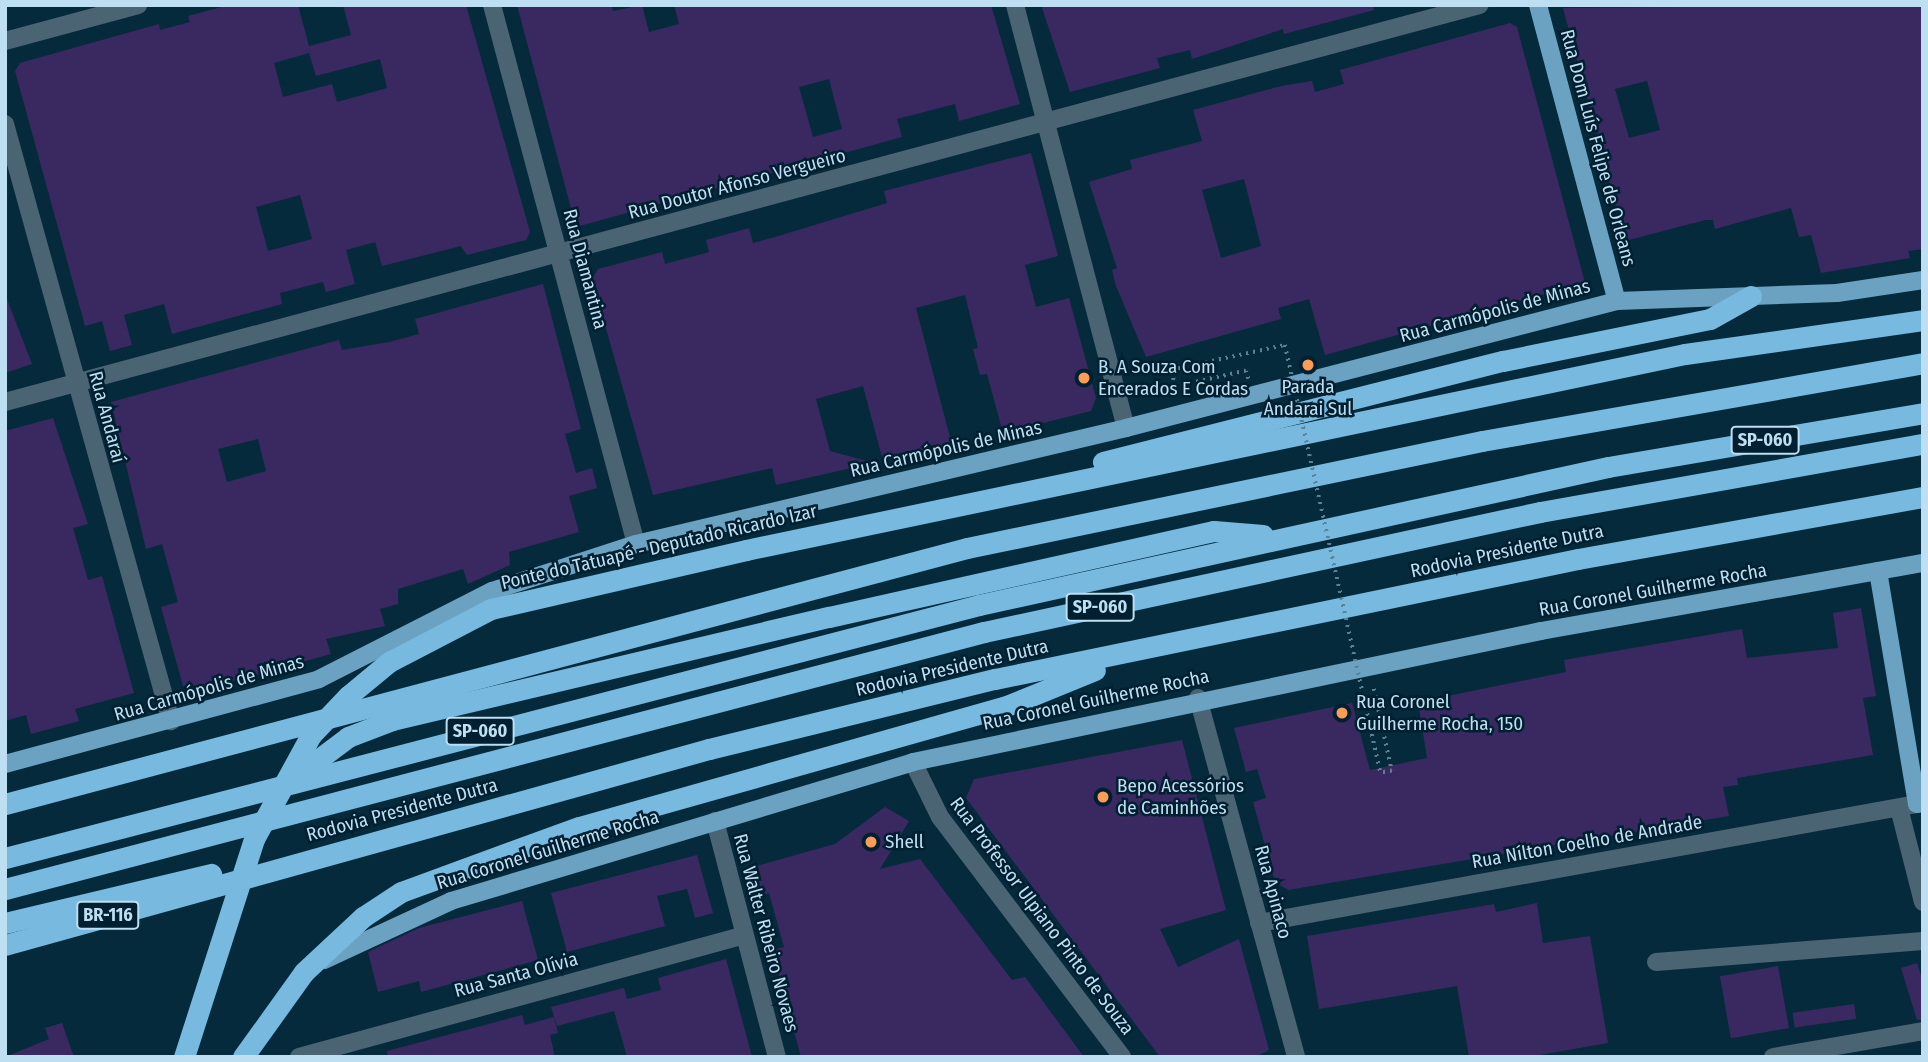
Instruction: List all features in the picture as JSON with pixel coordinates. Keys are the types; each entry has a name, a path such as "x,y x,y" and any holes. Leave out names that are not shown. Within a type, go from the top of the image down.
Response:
{"highway":[{"path":"1025,489 1142,448 1710,319 1751,296"},
{"path":"1025,489 1685,354 1923,320"},
{"name":"SP-060","path":"5,804 967,548 1482,441 1923,363"},
{"name":"SP-060","path":"5,858 979,605 1608,467 1923,413"},
{"name":"Rodovia Presidente Dutra","path":"5,889 984,632 1540,512 1923,444"},
{"name":"Ponte do Tatuapé - Deputado Ricardo Izar","path":"184,1057 254,839 274,796 311,735 348,696 436,634 491,609 570,587 1025,489"},
{"name":"Rodovia Presidente Dutra","path":"5,945 709,749 995,679 1136,653 1578,559 1923,497"},
{"path":"274,796 308,763 392,720 829,617 1214,531 1283,537"},
{"path":"243,1057 304,972 363,917 452,869 1004,707 1136,653"},
{"path":"5,923 190,876 300,861"}],"main road":[{"name":"Rua Dom Luís Felipe de Orleans","path":"1538,5 1617,301"},
{"name":"Rua Carmópolis de Minas","path":"5,764 171,722 319,679 492,591 636,544 1126,428 1617,301 1751,296 1923,281"},
{"name":"Rua Coronel Guilherme Rocha","path":"304,972 451,901 913,762 1198,698 1923,563"},
{"path":"1878,571 1913,805"}],"street":[{"path":"5,41 138,5"},
{"name":"Rua Diamantina","path":"492,5 636,544"},
{"path":"1015,5 1126,428"},
{"name":"Rua Doutor Afonso Vergueiro","path":"5,402 1479,5"},
{"name":"Rua Andaraí","path":"5,124 171,722"},
{"name":"Rua Apinaco","path":"1198,698 1296,1057"},
{"name":"Rua Professor Ulpiano Pinto de Souza","path":"913,762 940,817 1122,1057"},
{"path":"1913,805 1923,902"},
{"name":"Rua Nílton Coelho de Andrade","path":"1259,923 1913,805"},
{"name":"Rua Walter Ribeiro Novaes","path":"715,821 777,1057"},
{"name":"Rua Santa Olívia","path":"299,1057 744,935"},
{"path":"1656,962 1923,941"},
{"path":"1773,1057 1830,1052 1923,1031"}],"path":[{"path":"1246,371 1175,387 1171,370 1285,345 1381,773 1392,771 1374,689"}],"building":[{"path":"229,5 298,5 309,46 351,35 343,5 466,5 530,232 526,240 467,255 461,246 382,266 375,242 346,250 355,284 326,292 323,282 280,293 282,304 172,334 164,304 124,315 132,345 110,351 102,321 85,326 15,71 20,63 159,24 160,30 190,22 188,16","holes":["309,53 316,76 380,59 387,88 337,102 332,84 283,97 274,63","300,195 312,239 268,251 256,207"]},
{"path":"517,5 611,5 613,11 642,5 649,32 679,24 674,5 991,5 1020,104 959,121 955,104 897,119 902,137 576,227","holes":["829,79 842,129 813,137 799,87"]},
{"path":"1041,5 1373,5 1374,10 1284,34 1283,29 1192,59 1190,50 1157,58 1160,68 1070,92"},
{"path":"1923,5 1923,249 1908,251 1910,258 1821,273 1811,235 1799,237 1791,208 1715,229 1713,220 1705,220 1625,241 1563,8","holes":["1647,81 1660,130 1629,138 1615,89"]},
{"path":"1510,23 1517,27 1585,283 1325,355 1309,299 1278,308 1281,319 1146,357 1116,286 1112,270 1117,268 1089,182 1132,169 1130,160 1202,141 1193,110 1281,86 1312,81 1315,92 1344,84 1340,70","holes":["1244,179 1261,246 1221,258 1202,190"]},
{"path":"1031,153 1058,256 1025,265 1036,307 1069,298 1096,398 1091,411 1003,433 987,374 980,375 973,349 978,348 965,295 916,308 952,445 883,461 863,386 816,399 830,451 874,463 776,485 772,468 653,495 592,279 598,269 662,252 665,264 709,252 706,240 749,228 753,243 887,203 884,191"},
{"path":"543,284 581,429 565,434 576,473 592,468 597,488 569,496 579,532 509,552 510,565 468,584 463,569 398,589 398,604 380,609 385,626 326,639 331,654 191,692 183,686 161,607 178,602 162,544 146,549 111,402 339,340 342,350 419,334 415,319","holes":["258,439 266,471 227,482 218,449"]},
{"path":"5,294 32,364 5,373"},
{"path":"53,418 88,524 73,528 88,580 102,576 134,693 75,709 79,721 31,734 26,715 5,721 5,431"},
{"path":"1861,608 1876,696 1863,698 1873,755 1737,778 1738,785 1723,787 1729,816 1288,890 1275,882 1253,802 1266,798 1257,769 1246,772 1234,728 1352,703 1370,770 1427,758 1418,702 1566,672 1564,660 1742,629 1747,658 1838,648 1833,613"},
{"path":"1182,740 1226,910 1160,929 1178,967 1239,939 1269,1050 1255,1057 1160,1057 966,798 974,779"},
{"path":"885,807 909,821 880,869 920,859 1012,980 1025,977 1084,1057 801,1057 772,950 784,947 769,893 758,896 750,868 835,844"},
{"path":"697,855 713,913 695,918 687,889 657,896 665,926 567,952 551,893"},
{"path":"522,901 538,960 421,992 419,981 378,992 368,952 419,928"},
{"path":"1537,903 1543,943 1590,936 1608,1043 1528,1057 1469,1057 1457,986 1319,1009 1307,936 1494,904 1496,912"},
{"path":"726,959 752,1057 627,1057 614,1011 557,1026 551,1007 624,988 627,999 661,990 658,978"},
{"path":"1917,963 1923,982 1923,1020 1917,1020 1901,968"},
{"path":"1778,966 1789,1028 1731,1038 1720,976"},
{"path":"1854,1004 1856,1019 1795,1027 1793,1013"},
{"path":"522,1015 525,1025 554,1017 558,1033 550,1035 555,1057 388,1057 387,1051"},
{"path":"62,1023 74,1057 5,1057 49,1039 45,1028"}],"place":[{"name":"Parada Andarai Sul","path":"1308,365"},
{"name":"B. A Souza Com Encerados E Cordas","path":"1084,378"},
{"name":"Rua Coronel Guilherme Rocha, 150","path":"1342,713"},
{"name":"Bepo Acessórios de Caminhões","path":"1103,797"},
{"name":"Shell","path":"871,842"}]}
